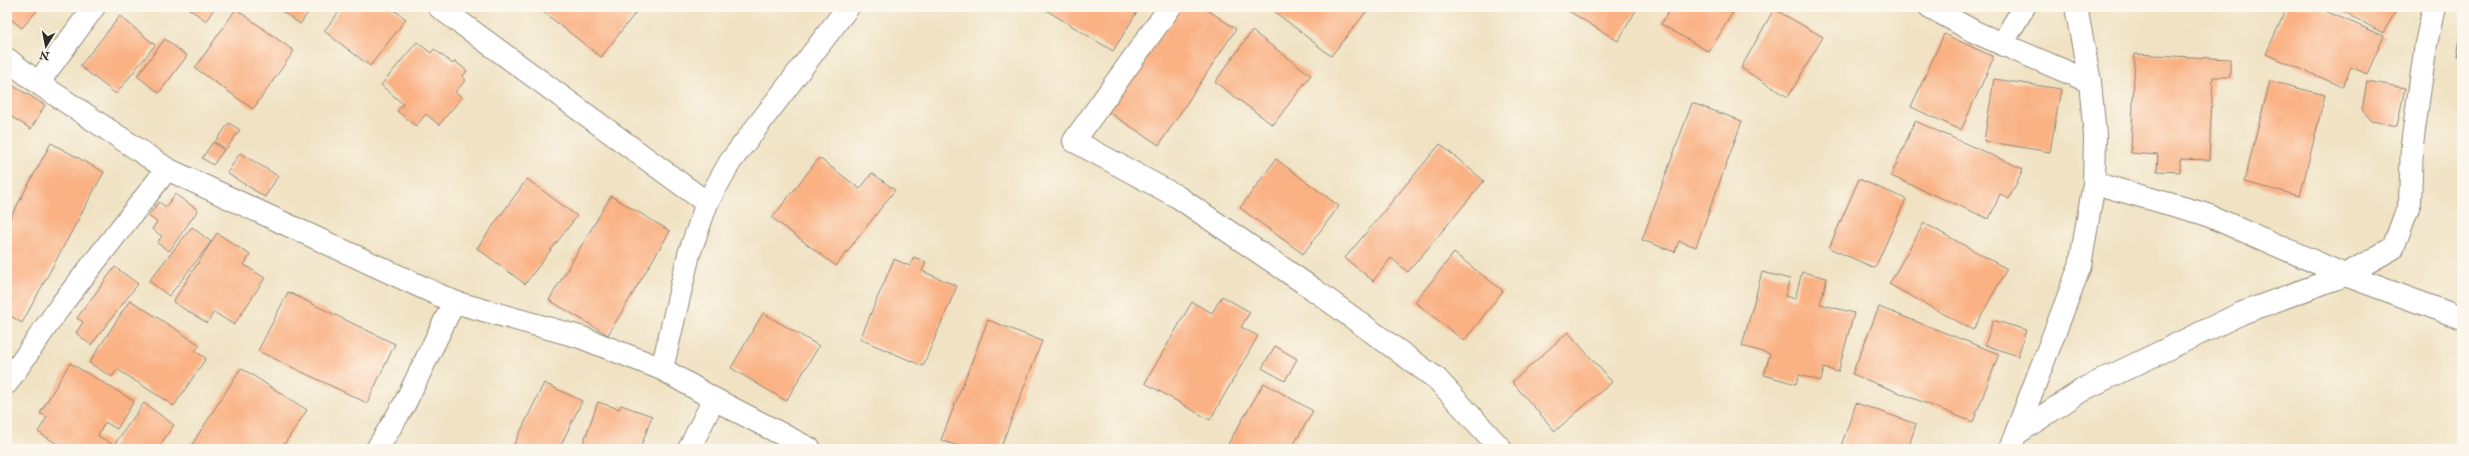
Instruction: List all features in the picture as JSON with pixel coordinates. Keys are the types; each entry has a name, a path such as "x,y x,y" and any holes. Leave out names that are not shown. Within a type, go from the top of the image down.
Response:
{"street":[{"path":"38,82 94,7"},
{"path":"439,7 707,203"},
{"path":"662,369 689,254 707,203 730,162 848,7"},
{"path":"1170,7 1074,141 1178,197 1312,289 1425,370 1437,379 1501,449"},
{"path":"1930,7 1974,32 2090,82"},
{"path":"2002,44 2024,7"},
{"path":"2013,441 2080,266 2094,183 2095,136 2090,82 2076,7"},
{"path":"2013,441 2091,385 2242,313 2345,275 2393,248 2410,202 2412,144 2426,44 2434,7"},
{"path":"7,59 38,82 167,169 454,302 580,337 662,369 714,399 810,449"},
{"path":"7,383 61,305 167,169"},
{"path":"2094,183 2205,214 2345,275 2462,318"},
{"path":"377,449 404,405 454,302"},
{"path":"689,449 714,399"}],"building":[{"path":"7,7 40,7 22,28 7,16"},
{"path":"187,7 215,7 206,21"},
{"path":"276,7 312,7 300,24"},
{"path":"343,7 390,7 406,19 370,66 324,31"},
{"path":"537,7 640,7 601,57"},
{"path":"1041,7 1140,7 1113,51"},
{"path":"1176,7 1203,7 1236,29 1159,145 1107,111"},
{"path":"1269,7 1370,7 1331,56"},
{"path":"1562,7 1638,7 1618,41"},
{"path":"1671,7 1736,7 1709,52 1661,24"},
{"path":"2287,7 2316,7 2384,36 2367,74 2351,67 2343,87 2266,54"},
{"path":"2335,7 2398,7 2383,33"},
{"path":"236,9 294,51 253,109 195,68"},
{"path":"1774,9 1823,37 1788,97 1741,68"},
{"path":"120,16 155,45 116,94 80,66"},
{"path":"1252,31 1311,75 1273,125 1215,82"},
{"path":"2462,33 2462,57 2457,56"},
{"path":"1944,34 1994,57 1961,130 1911,107"},
{"path":"165,39 187,56 159,93 137,76"},
{"path":"417,42 431,53 434,49 453,64 455,61 467,71 462,77 466,80 455,92 462,97 439,125 426,114 416,126 397,111 403,104 381,85"},
{"path":"2135,54 2230,59 2230,77 2213,77 2209,160 2180,159 2180,172 2157,171 2158,155 2131,153"},
{"path":"1994,79 2061,89 2050,152 1984,141"},
{"path":"2270,81 2325,95 2300,196 2244,182"},
{"path":"2367,81 2405,88 2397,126 2372,121 2362,110"},
{"path":"7,82 45,105 31,129 7,114"},
{"path":"1692,103 1742,121 1696,247 1679,241 1675,252 1642,240"},
{"path":"1915,121 2023,169 2009,199 2000,194 1989,219 1891,176"},
{"path":"229,123 240,130 226,149 215,142"},
{"path":"213,142 224,150 213,165 202,158"},
{"path":"51,143 104,172 22,323 7,314 7,224"},
{"path":"1440,144 1484,181 1408,272 1391,258 1373,281 1345,258"},
{"path":"240,153 278,176 265,197 227,173"},
{"path":"819,158 860,189 872,173 895,190 836,266 772,218"},
{"path":"1276,159 1339,206 1303,254 1240,208"},
{"path":"527,179 577,216 525,284 477,248"},
{"path":"1859,179 1906,199 1875,268 1829,248"},
{"path":"175,194 198,210 169,251 157,243 162,236 152,229 157,222 148,216 159,202 166,207"},
{"path":"611,196 670,231 608,335 549,300"},
{"path":"1924,223 2007,269 1973,330 1889,284"},
{"path":"192,227 211,242 169,296 149,281"},
{"path":"217,233 250,255 244,265 265,278 234,325 214,312 207,323 173,302"},
{"path":"1454,253 1503,291 1464,341 1415,302"},
{"path":"914,257 926,262 922,271 957,286 923,366 860,339 894,259 910,266"},
{"path":"115,267 138,284 91,345 76,333 83,322 77,318"},
{"path":"1762,272 1790,279 1785,296 1795,299 1802,272 1827,278 1820,304 1854,313 1838,372 1824,368 1821,381 1799,375 1796,384 1764,375 1770,354 1742,346"},
{"path":"288,292 395,344 367,403 258,351"},
{"path":"1222,296 1250,312 1241,327 1258,336 1210,420 1145,383 1192,302 1212,313"},
{"path":"130,300 200,345 195,351 206,358 174,406 117,369 112,377 89,363"},
{"path":"1879,307 1999,354 1973,422 1852,374"},
{"path":"763,313 819,346 786,401 731,368"},
{"path":"988,320 1042,341 1000,449 965,449 941,440"},
{"path":"1993,320 2026,330 2018,356 1985,345"},
{"path":"1568,332 1612,382 1555,431 1512,382"},
{"path":"1275,346 1297,359 1285,381 1262,368"},
{"path":"70,363 134,401 117,429 105,422 98,436 111,443 107,449 65,449 38,432 47,417 40,413"},
{"path":"241,368 307,410 281,449 189,449"},
{"path":"544,383 582,401 559,449 512,449"},
{"path":"1264,383 1313,411 1291,449 1236,449 1228,444"},
{"path":"598,402 619,409 621,405 652,416 640,449 590,449 582,446"},
{"path":"144,403 174,425 157,449 111,449"},
{"path":"1856,403 1916,424 1908,449 1840,449"}]}
